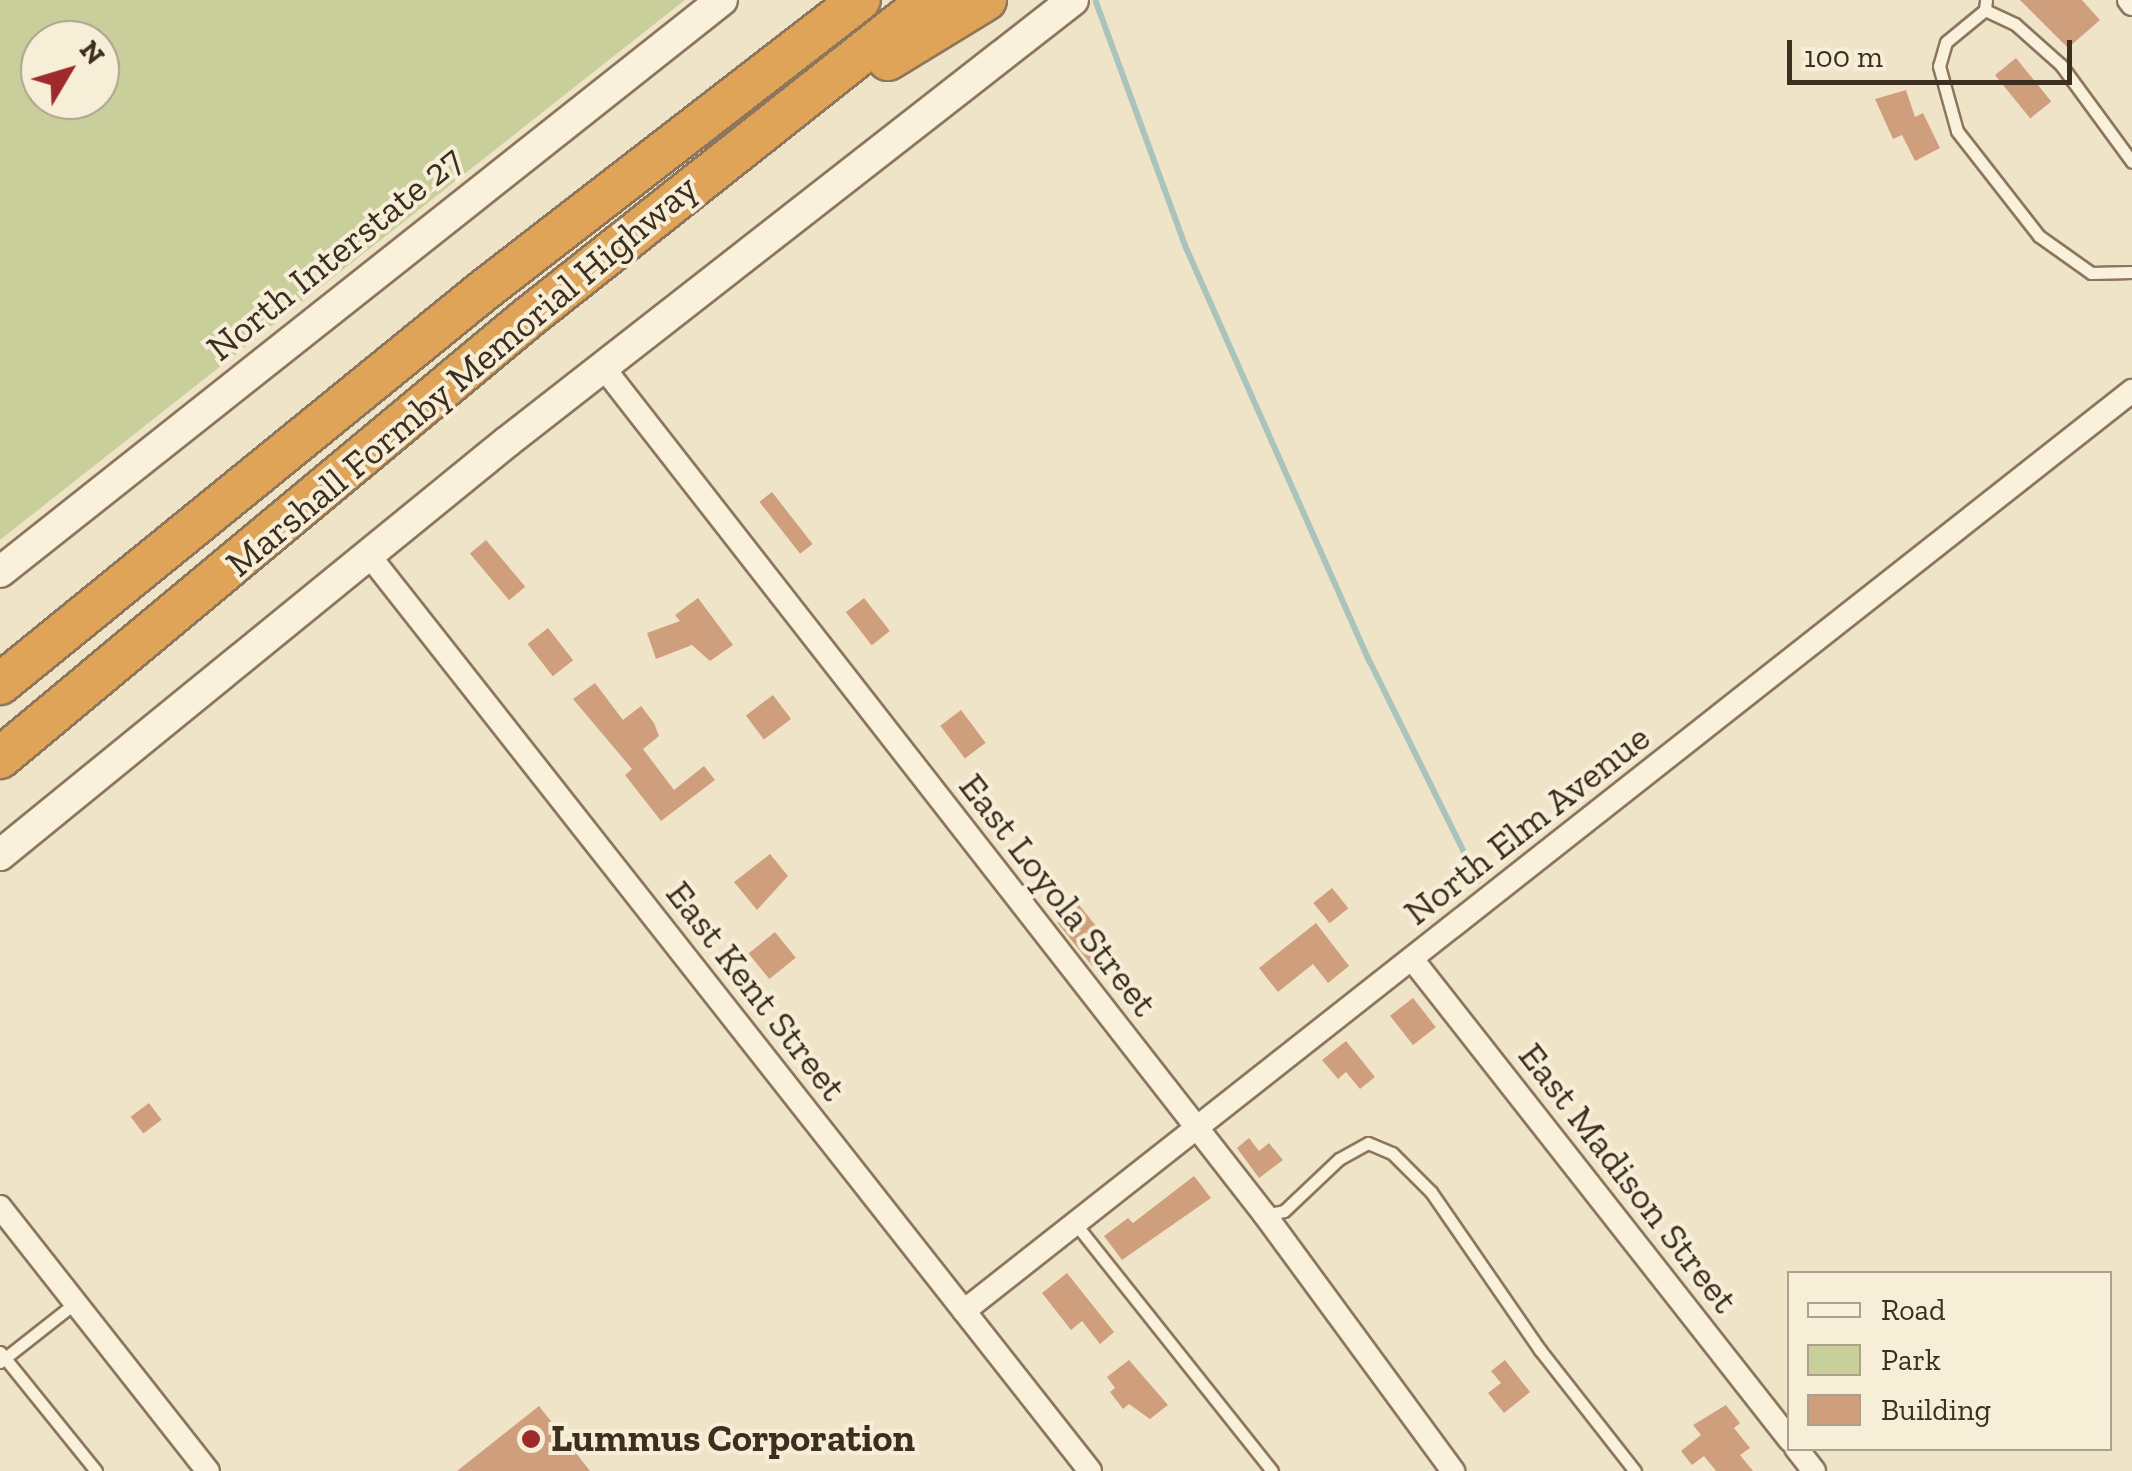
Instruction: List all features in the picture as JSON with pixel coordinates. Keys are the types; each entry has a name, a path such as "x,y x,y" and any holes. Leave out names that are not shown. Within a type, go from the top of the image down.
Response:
{"highway":[{"path":"512,268 560,218 825,0"},
{"name":"Marshall Formby Memorial Highway","path":"0,684 512,268 860,0"},
{"name":"Marshall Formby Memorial Highway","path":"8,753 750,138 929,0"},
{"path":"750,138 826,100 986,0"}],"main road":[{"name":"North Interstate 27","path":"0,572 722,0"},
{"path":"0,855 368,554 1072,0"}],"street":[{"name":"East Loyola Street","path":"603,367 1265,1215 1453,1471"},
{"name":"North Elm Avenue","path":"964,1311 2132,391"},
{"name":"East Kent Street","path":"368,554 1090,1471"},
{"name":"East Madison Street","path":"1412,959 1787,1436"},
{"path":"0,1208 208,1471"},
{"path":"1798,1451 1814,1471"}],"lane":[{"path":"2132,162 2061,66 2014,24 1985,5 1946,42 1940,66 1957,131 2039,236 2091,273 2132,272"},
{"path":"1265,1215 1284,1211 1339,1159 1368,1143 1392,1153 1431,1192 1540,1350 1635,1471"},
{"path":"1074,1222 1272,1471"},
{"path":"75,1302 2,1357 96,1471"}],"green space":[{"path":"0,0 685,0 0,540"}],"building":[{"path":"2020,0 2082,0 2100,20 2068,48"},
{"path":"2016,58 2051,102 2030,119 1995,75"},
{"path":"1906,90 1915,117 1923,113 1940,148 1915,161 1902,135 1893,139 1875,99"},
{"path":"772,492 813,544 800,554 759,502"},
{"path":"486,540 525,587 509,600 470,553"},
{"path":"698,598 733,645 710,661 692,645 656,659 647,633 680,621 675,615"},
{"path":"864,598 890,631 872,645 846,612"},
{"path":"548,628 573,660 553,676 528,644"},
{"path":"595,683 623,720 641,706 654,723 659,736 643,749 674,790 704,766 715,780 661,821 625,775 632,769 573,699"},
{"path":"773,695 791,719 764,739 746,715"},
{"path":"961,710 986,743 965,758 940,726"},
{"path":"770,854 788,876 757,910 734,882"},
{"path":"1332,888 1348,908 1330,923 1313,903"},
{"path":"1079,905 1114,949 1092,966 1057,923"},
{"path":"1316,923 1349,966 1328,983 1313,964 1278,992 1259,968"},
{"path":"775,932 796,958 769,979 749,953"},
{"path":"1413,998 1436,1027 1413,1045 1390,1016"},
{"path":"1346,1041 1375,1077 1360,1089 1346,1072 1338,1079 1322,1060"},
{"path":"149,1103 162,1120 143,1134 131,1117"},
{"path":"1249,1138 1259,1151 1269,1143 1283,1160 1259,1178 1237,1148"},
{"path":"1194,1176 1211,1198 1122,1260 1104,1236 1128,1218 1133,1223"},
{"path":"1067,1273 1114,1332 1100,1344 1082,1321 1071,1330 1042,1293"},
{"path":"1129,1360 1168,1405 1150,1419 1129,1404 1123,1409 1110,1392 1115,1388 1107,1377"},
{"path":"1505,1360 1530,1392 1504,1413 1488,1393 1501,1383 1491,1371"},
{"path":"1726,1405 1740,1423 1734,1428 1750,1448 1740,1455 1753,1471 1716,1471 1704,1456 1692,1465 1681,1451 1701,1435 1693,1425"},
{"name":"Lummus Corporation","path":"539,1406 590,1471 457,1471"}],"waterway":[{"path":"1096,2 1187,250 1370,662 1478,881"}],"place":[{"name":"Lummus Corporation","path":"531,1439"}]}
